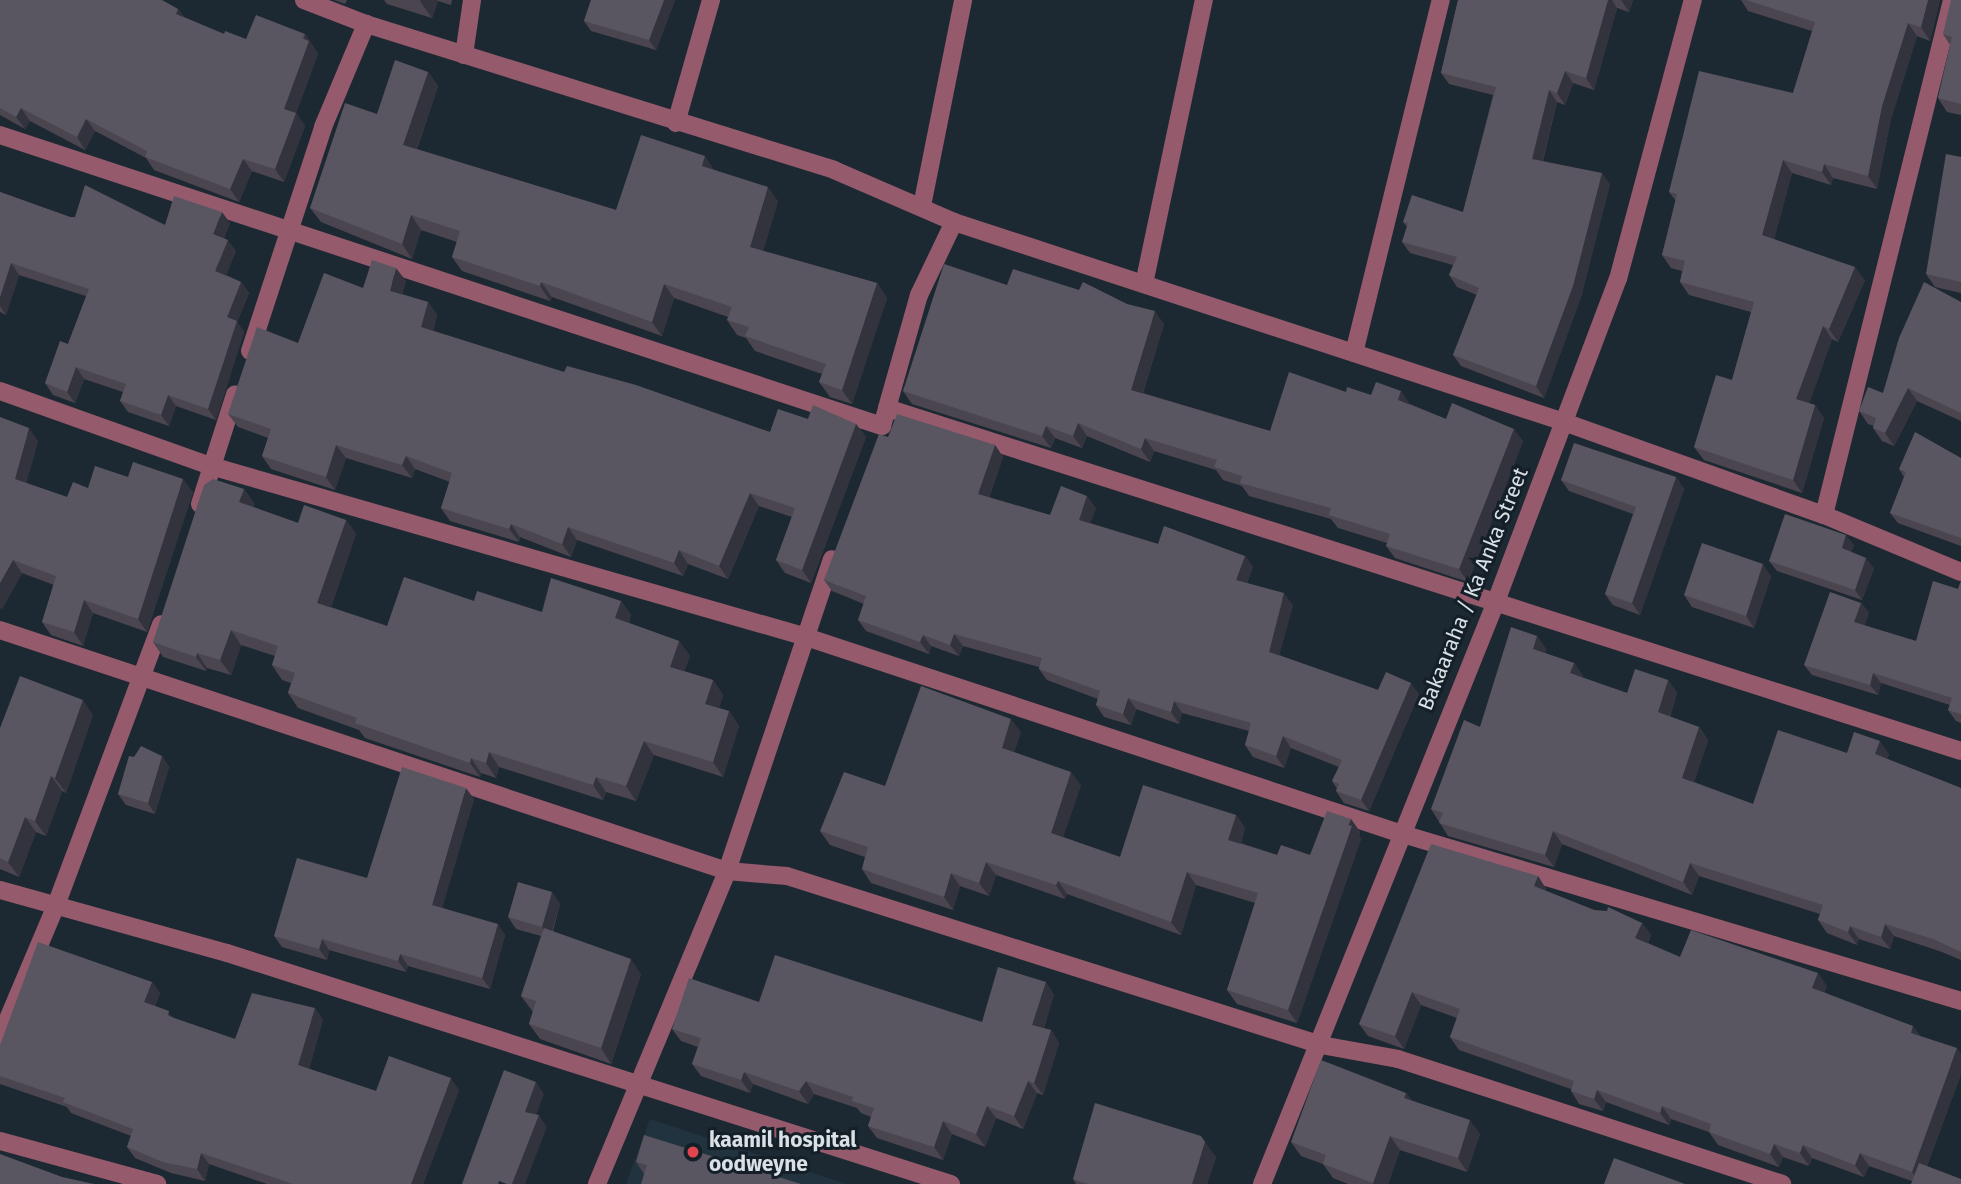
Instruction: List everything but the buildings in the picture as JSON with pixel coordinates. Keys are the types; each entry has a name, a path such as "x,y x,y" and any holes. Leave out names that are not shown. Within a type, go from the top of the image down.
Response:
{"street":[{"path":"304,0 366,24 834,170 954,222 1561,421 1824,514 1961,572"},
{"path":"464,55 472,0"},
{"path":"677,123 711,0"},
{"path":"922,206 962,0"},
{"path":"1144,284 1204,0"},
{"path":"1354,353 1441,0"},
{"name":"Bakaaraha / Ka Anka Street","path":"1262,1184 1321,1045 1399,833 1495,604 1561,421 1618,279 1693,0"},
{"path":"1824,514 1952,0"},
{"path":"195,519 323,127 366,24"},
{"path":"0,135 880,433 919,295 954,222"},
{"path":"0,391 211,466 803,636 1399,833 1961,1001"},
{"path":"887,408 1961,751"},
{"path":"597,1184 727,871 803,636 838,544"},
{"path":"0,1038 55,908 145,676 165,611"},
{"path":"0,630 727,871 788,876 1321,1045 1398,1059 1782,1184"},
{"path":"0,890 55,908 227,953 636,1086 951,1184"},
{"path":"0,1141 157,1184"}],"shaded area":[{"name":"kaamil hospital oodweyne","path":"650,1119 846,1184 626,1184"}],"place":[{"name":"kaamil hospital oodweyne","path":"693,1152"}]}
